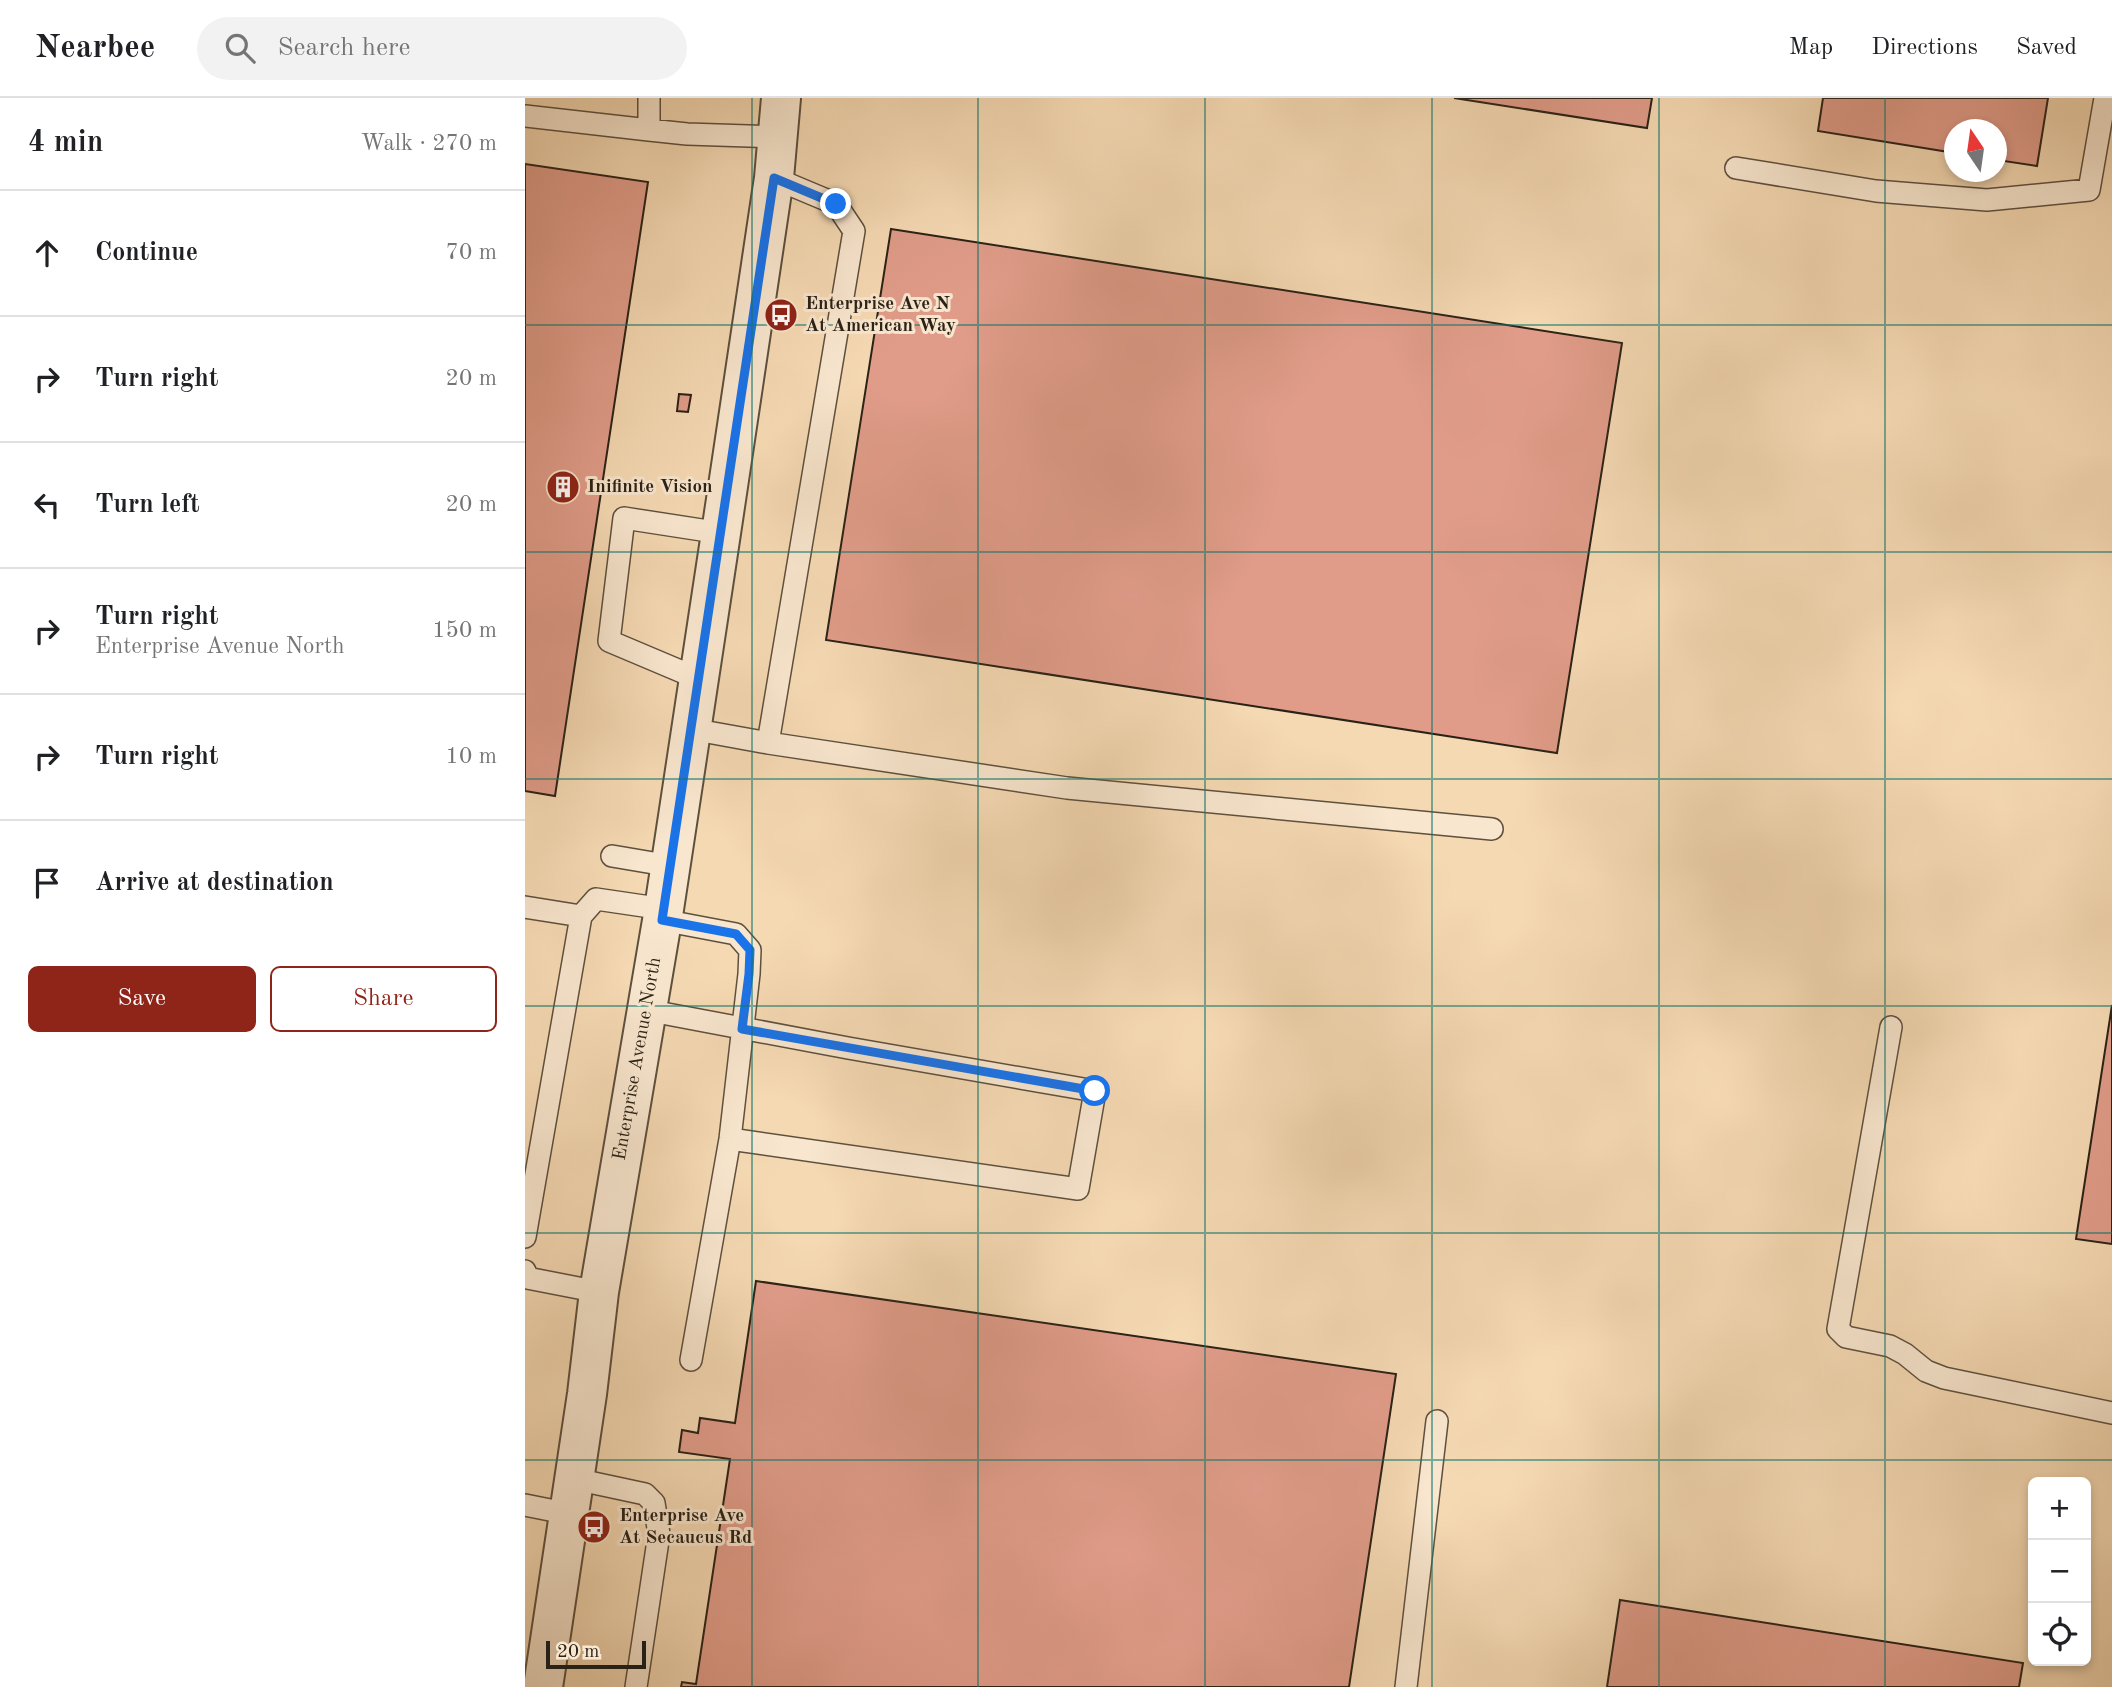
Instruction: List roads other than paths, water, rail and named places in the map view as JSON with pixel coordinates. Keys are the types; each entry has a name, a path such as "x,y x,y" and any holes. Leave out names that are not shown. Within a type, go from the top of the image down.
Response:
{"street":[{"name":"Enterprise Avenue North","path":"543,1687 599,1293 671,866 721,533 774,178 781,98"}],"lane":[{"path":"649,98 649,130"},
{"path":"1736,168 1876,191 1987,200 2089,190 2105,98"},
{"path":"525,116 687,134 777,137"},
{"path":"768,743 854,231 836,204 774,178"},
{"path":"699,679 609,641 624,518 721,533"},
{"path":"691,729 1067,788 1492,829"},
{"path":"612,856 671,866"},
{"path":"525,1237 580,916 596,899 736,934 750,950 749,974 730,1139 691,1360"},
{"path":"525,907 580,916"},
{"path":"646,1010 1095,1091 1078,1189 730,1139"},
{"path":"1891,1027 1838,1329 1846,1337 1890,1346 1926,1371 1944,1378 2112,1413"},
{"path":"525,1271 527,1278 599,1293"},
{"path":"1406,1687 1437,1421"},
{"path":"525,1505 572,1496 645,1494 654,1503 659,1534 636,1687"}],"place":[{"name":"Enterprise Ave N At American Way","path":"781,315"},
{"name":"Inifinite Vision","path":"563,487"},
{"name":"Enterprise Ave At Secaucus Rd","path":"594,1527"}]}
